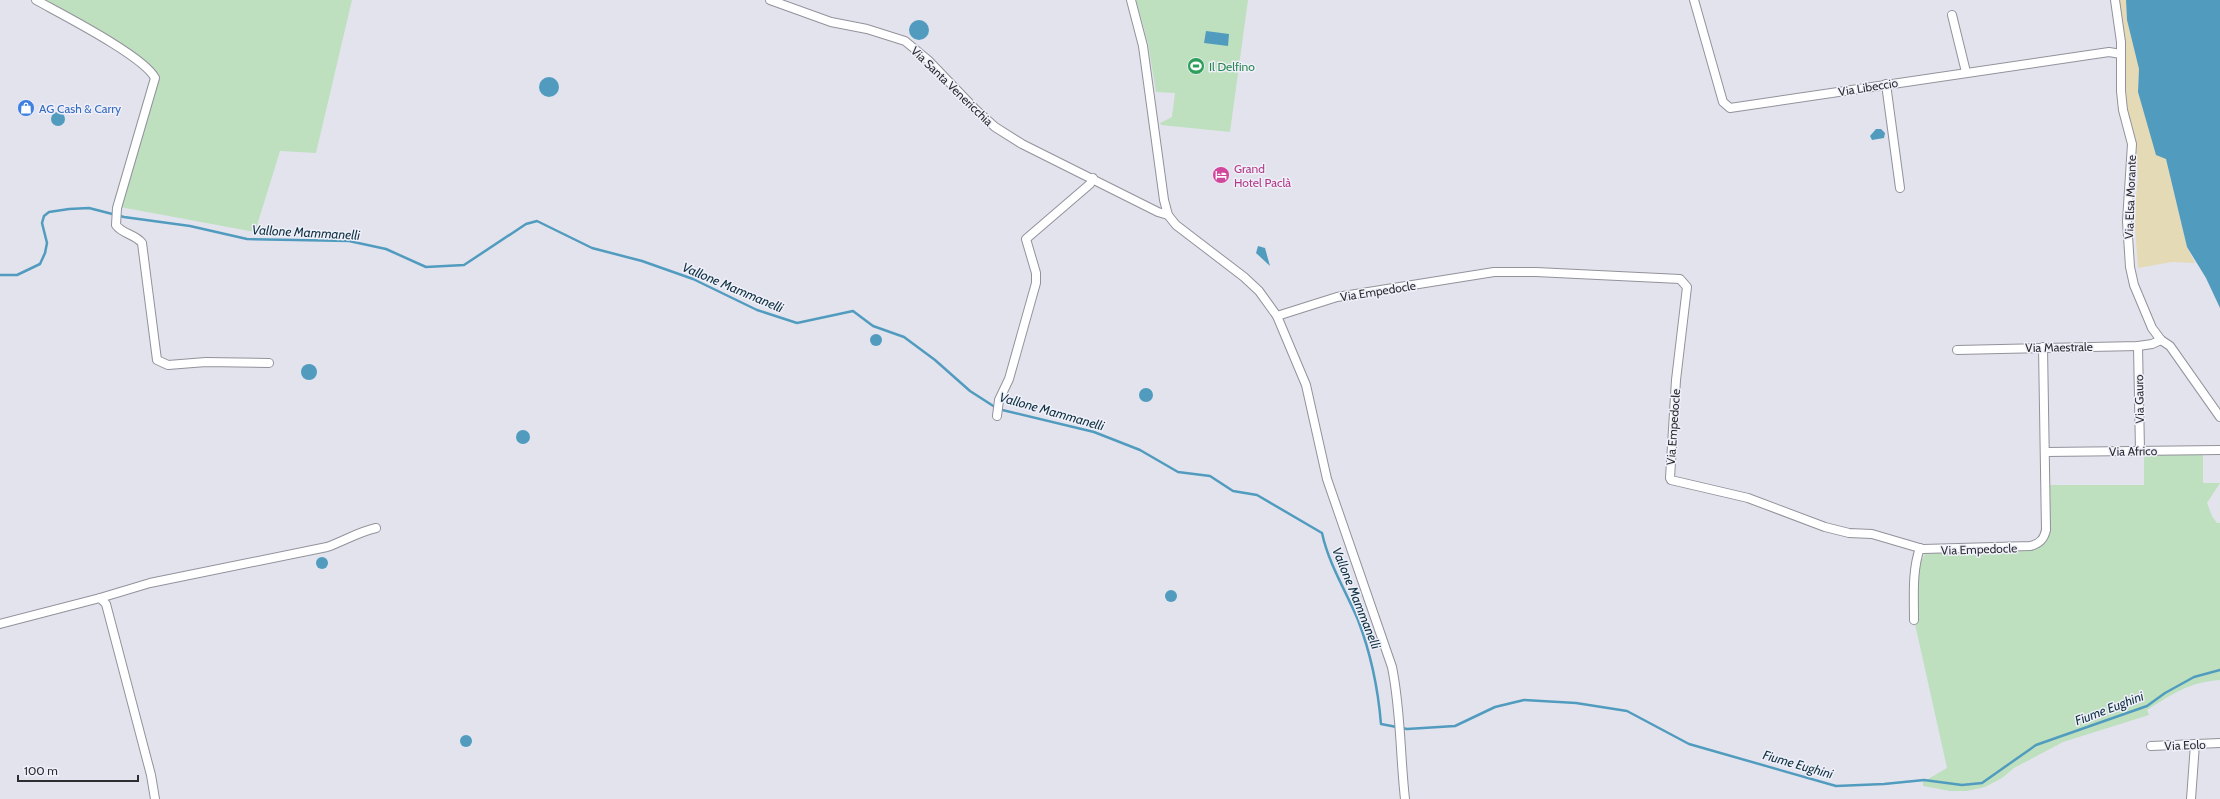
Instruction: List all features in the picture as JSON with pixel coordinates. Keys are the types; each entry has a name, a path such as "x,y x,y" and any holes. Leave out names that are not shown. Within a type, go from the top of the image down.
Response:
{"street":[{"path":"36,0 137,58 152,72 155,78 117,208 116,225 119,230 138,238 142,243 157,360 168,365 206,362 269,363"},
{"name":"Via Santa Venericchia","path":"770,0 832,22 867,29 905,41 928,60 975,109 995,127 1022,144 1093,178 1158,212 1168,214"},
{"path":"1131,0 1144,46 1164,200 1168,214 1176,225 1244,277 1259,291 1277,316 1306,385 1327,479 1392,667 1398,697 1398,718 1406,799"},
{"name":"Via Libeccio","path":"1694,0 1723,102 1730,108 2109,52 2121,54"},
{"name":"Via Elsa Morante","path":"2115,0 2121,54 2123,110 2132,144 2131,178 2127,221 2130,268 2134,286 2152,328 2161,340 2170,346 2220,417"},
{"path":"1952,15 1966,72"},
{"path":"1886,84 1900,188"},
{"path":"997,416 999,400 1009,379 1036,283 1036,273 1026,239 1090,184 1093,178"},
{"name":"Via Empedocle","path":"1277,316 1337,298 1494,272 1536,272 1680,279 1687,287 1676,380 1671,480 1754,500 1825,527 1849,533 1872,534 1920,548 1934,550 2020,547 2040,543 2044,538 2046,530 2046,452 2043,347"},
{"name":"Via Maestrale","path":"1957,350 2138,346 2152,344 2161,340"},
{"name":"Via Gauro","path":"2138,346 2140,451"},
{"name":"Via Africo","path":"2046,452 2220,450"},
{"path":"0,624 100,598 150,582 327,547 341,542 359,532 376,528"},
{"path":"1914,620 1914,592 1920,548"},
{"path":"100,598 106,604 151,775 155,799"},
{"name":"Via Eolo","path":"2151,746 2220,743"},
{"path":"2191,799 2195,744"}],"green space":[{"path":"39,0 352,0 316,153 280,151 255,232 120,207 159,75 137,56"},
{"name":"Il Delfino","path":"1136,0 1248,0 1230,132 1161,125 1160,123 1172,117 1175,93 1156,92 1148,43"},
{"path":"2203,454 2203,483 2220,483 2207,503 2212,516 2217,523 2220,523 2220,680 2190,686 2147,710 2149,715 2063,742 2014,768 2002,778 1985,787 1967,791 1950,791 1923,786 1923,782 1947,768 1915,624 1919,565 1926,552 2042,545 2048,485 2144,485 2144,455"}],"sand":[{"path":"2118,0 2126,0 2127,20 2139,69 2138,92 2148,122 2166,159 2187,247 2195,263 2172,262 2138,268 2134,215 2138,178 2136,144 2126,110"}],"water":[{"path":"2126,0 2220,0 2220,308 2206,278 2187,247 2166,159 2156,155 2138,92 2139,69 2127,20"},
{"path":"919,20 926,23 929,30 926,37 919,40 912,37 909,30 912,23"},
{"path":"1206,31 1229,34 1228,46 1204,43"},
{"path":"549,77 556,80 559,87 556,94 549,97 542,94 539,87 542,80"},
{"path":"58,112 63,114 65,119 63,124 58,126 53,124 51,119 53,114"},
{"path":"1876,129 1881,129 1885,133 1884,138 1872,140 1870,136"},
{"path":"1258,246 1265,248 1270,266 1256,253"},
{"path":"876,334 880,336 882,340 880,344 876,346 872,344 870,340 872,336"},
{"path":"306,364 312,364 317,369 315,378 312,380 306,380 301,375 301,369"},
{"path":"1146,388 1151,390 1153,395 1151,400 1146,402 1141,400 1139,395 1141,390"},
{"path":"520,430 526,430 530,434 530,440 526,444 520,444 516,440 516,434"},
{"path":"320,557 324,557 328,563 324,569 320,569 316,565 316,561"},
{"path":"1171,590 1175,592 1177,596 1175,600 1171,602 1167,600 1165,596 1167,592"},
{"path":"466,735 470,737 472,741 470,745 466,747 462,745 460,741 462,737"}],"waterway":[{"name":"Vallone Mammanelli","path":"0,275 17,275 40,264 45,253 47,243 42,223 44,216 49,212 69,209 89,208 124,217 190,226 247,239 349,241 386,249 426,267 464,265 526,224 537,221 592,248 642,261 693,279 757,310 797,323 853,311 873,326 904,337 935,360 970,391 998,409 1094,432 1140,450 1178,472 1210,476 1233,491 1257,495 1322,533 1329,556 1358,620 1367,646 1376,684 1381,724 1407,729 1455,726 1495,707 1524,700 1576,703 1627,711 1689,744 1836,786 1884,784 1924,780 1962,785 1982,783 2036,745 2147,706 2165,693 2194,677 2220,670"}],"place":[{"name":"Il Delfino","path":"1196,66"},
{"name":"AG Cash & Carry","path":"26,108"},
{"name":"Grand Hotel Paclà","path":"1221,175"}],"water label":[{"name":"Fiume Eughini","path":"2109,708"},
{"name":"Fiume Eughini","path":"1798,764"}]}
